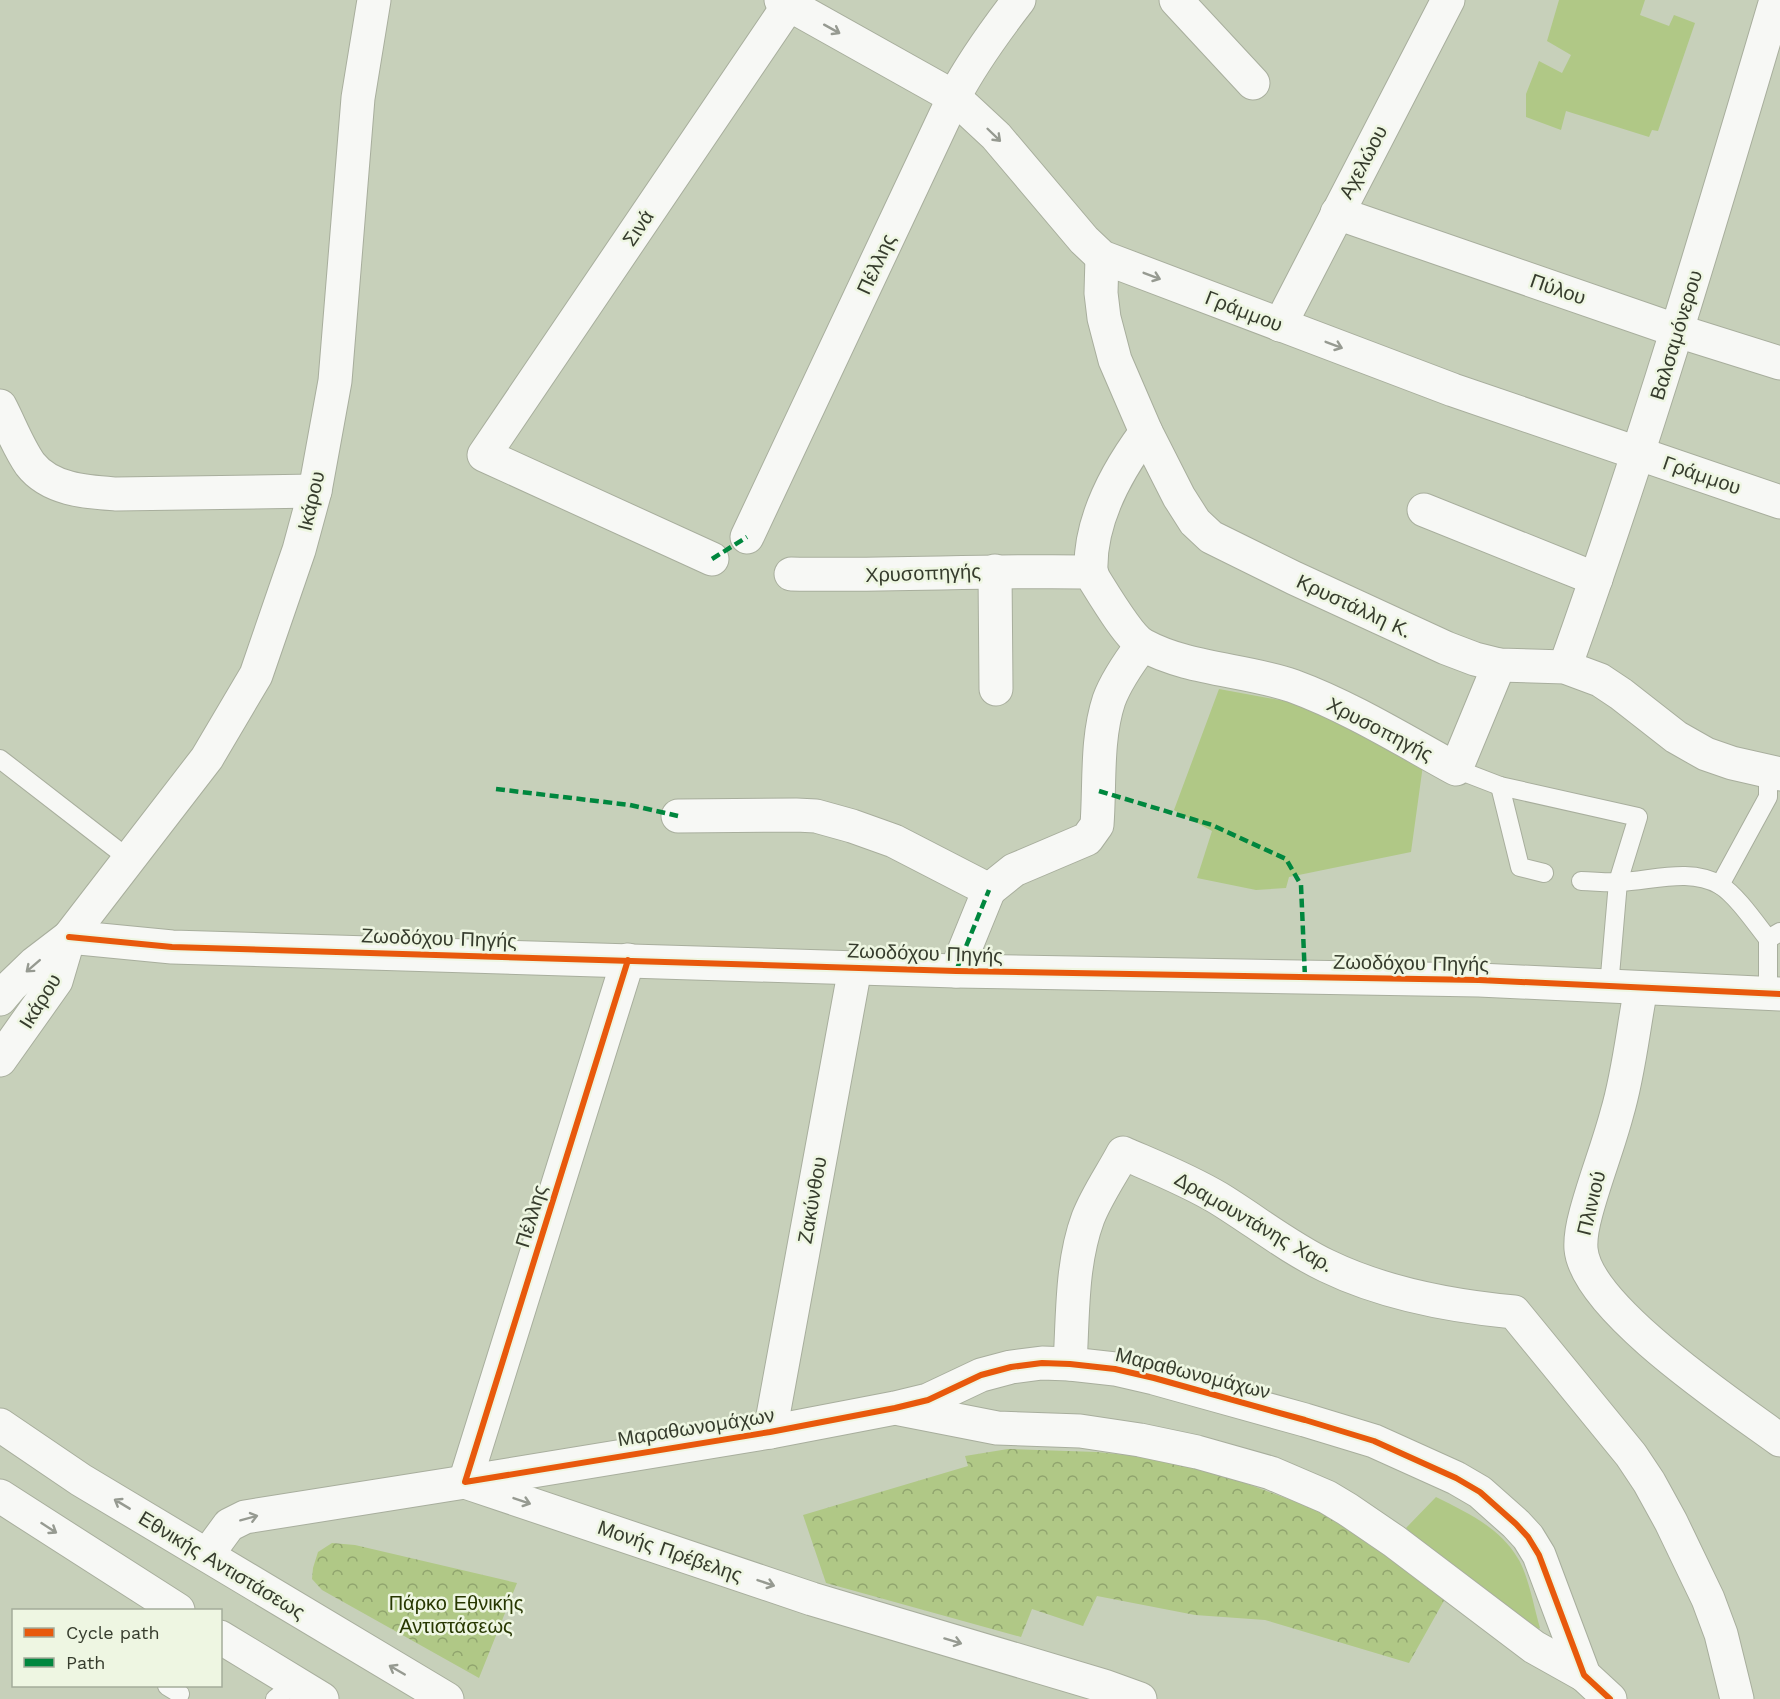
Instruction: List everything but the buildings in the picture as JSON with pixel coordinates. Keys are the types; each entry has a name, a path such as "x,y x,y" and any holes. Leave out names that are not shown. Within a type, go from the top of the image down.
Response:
{"street":[{"name":"Ικάρου","path":"0,999 35,963 69,937 207,758 256,675 299,550 315,491 335,381 358,98 374,0"},
{"name":"Πέλλης","path":"747,537 954,97 966,74 1019,0"},
{"path":"1176,0 1253,83"},
{"name":"Αχελώου","path":"1280,325 1448,0"},
{"name":"Βαλσαμόνερου","path":"1564,667 1596,579 1678,331 1776,0"},
{"name":"Γράμμου","path":"787,1 954,97 996,136 1084,240 1102,257 1453,390 1780,502"},
{"name":"Σινά","path":"712,559 484,455 787,1"},
{"name":"Πύλου","path":"1337,213 1678,331 1780,363"},
{"name":"Κρυστάλλη Κ.","path":"1102,257 1101,293 1104,318 1115,360 1146,432 1179,497 1195,522 1211,537 1294,578 1446,648 1475,659 1499,665 1564,667 1600,680 1676,737 1706,754 1774,773"},
{"path":"0,406 26,458 36,471 48,480 77,489 116,494 315,491"},
{"path":"1091,572 1092,543 1098,522 1118,477 1146,432"},
{"path":"1424,510 1596,579"},
{"path":"995,571 996,689"},
{"name":"Χρυσοπηγής","path":"791,574 1091,572 1121,619 1142,645 1185,662 1257,675 1293,687 1333,704 1456,769"},
{"path":"956,971 989,890 1014,870 1087,839 1094,832 1097,825 1102,734 1109,699 1142,645"},
{"path":"1456,769 1499,665"},
{"path":"678,816 796,814 816,816 894,841 989,890"},
{"name":"Ικάρου","path":"0,1060 56,981 69,937"},
{"name":"Ζωοδόχου Πηγής","path":"69,937 172,947 956,971 1479,980 1774,994"},
{"name":"Πέλλης","path":"465,1482 628,960"},
{"name":"Ζακύνθου","path":"770,1432 855,968"},
{"name":"Πλινιού","path":"1625,988 1618,1112 1583,1226 1581,1251 1584,1260 1589,1274 1619,1314 1699,1381 1780,1440"},
{"name":"Δραμουντάνης Χαρ.","path":"1070,1364 1074,1286 1080,1247 1089,1217 1123,1152 1189,1182 1307,1256 1347,1275 1388,1290 1471,1308 1514,1312 1625,1447 1649,1482 1708,1599 1721,1634 1737,1699"},
{"name":"Μαραθωνομάχων","path":"465,1482 770,1432 895,1408 928,1400 981,1375 1011,1367 1042,1363 1115,1369 1347,1432 1398,1451 1480,1492 1516,1524 1539,1555 1584,1676"},
{"name":"Μαραθωνομάχων","path":"895,1408 997,1428 1080,1431 1140,1440 1197,1452 1271,1473 1327,1497 1347,1509 1394,1541 1534,1647 1584,1676 1610,1699"},
{"name":"Εθνικής Αντιστάσεως","path":"0,1425 81,1480 447,1699"},
{"name":"Μονής Πρέβελης","path":"207,1555 229,1525 245,1517 465,1482 812,1599 1103,1692 1140,1699"},
{"path":"0,1496 175,1609"},
{"path":"222,1638 297,1694"}],"lane":[{"path":"0,759 129,860"},
{"name":"Χρυσοπηγής","path":"1456,769 1500,786 1638,817 1618,882 1625,988"},
{"path":"1720,885 1768,797 1774,773"},
{"path":"1500,786 1520,867 1544,873"},
{"path":"1581,881 1618,882 1688,876 1720,885 1774,936 1774,994"}],"green space":[{"path":"1559,0 1645,0 1640,15 1669,26 1674,15 1695,23 1658,131 1652,130 1649,137 1566,111 1561,130 1526,117 1526,94 1539,61 1562,73 1571,55 1547,41"},
{"path":"1219,689 1307,705 1423,765 1411,852 1289,877 1286,888 1256,890 1197,878 1212,831 1174,810"},
{"path":"1008,1449 1097,1452 1165,1459 1207,1469 1334,1516 1446,1597 1409,1663 1265,1620 1195,1615 1097,1596 1083,1626 1032,1609 1021,1637 826,1583 803,1515 968,1466 965,1456"},
{"path":"1436,1497 1481,1521 1510,1546 1524,1572 1540,1628 1535,1631 1422,1544 1406,1528"},
{"name":"Πάρκο Εθνικής Αντιστάσεως","path":"332,1543 355,1545 517,1583 479,1678 322,1590 312,1579 313,1568 318,1552"}],"marked path":[{"path":"712,559 747,537"},
{"path":"496,789 630,805 678,816"},
{"path":"1099,791 1212,825 1286,859 1301,885 1305,978"},
{"path":"956,971 989,890"}],"cycle path":[{"path":"69,937 172,947 956,971 1479,980 1780,994"},
{"path":"628,960 465,1482 770,1432 895,1408 928,1400 981,1375 1011,1367 1042,1363 1115,1369 1374,1441 1456,1478 1480,1492 1528,1537 1539,1555 1584,1675 1610,1699"}]}
